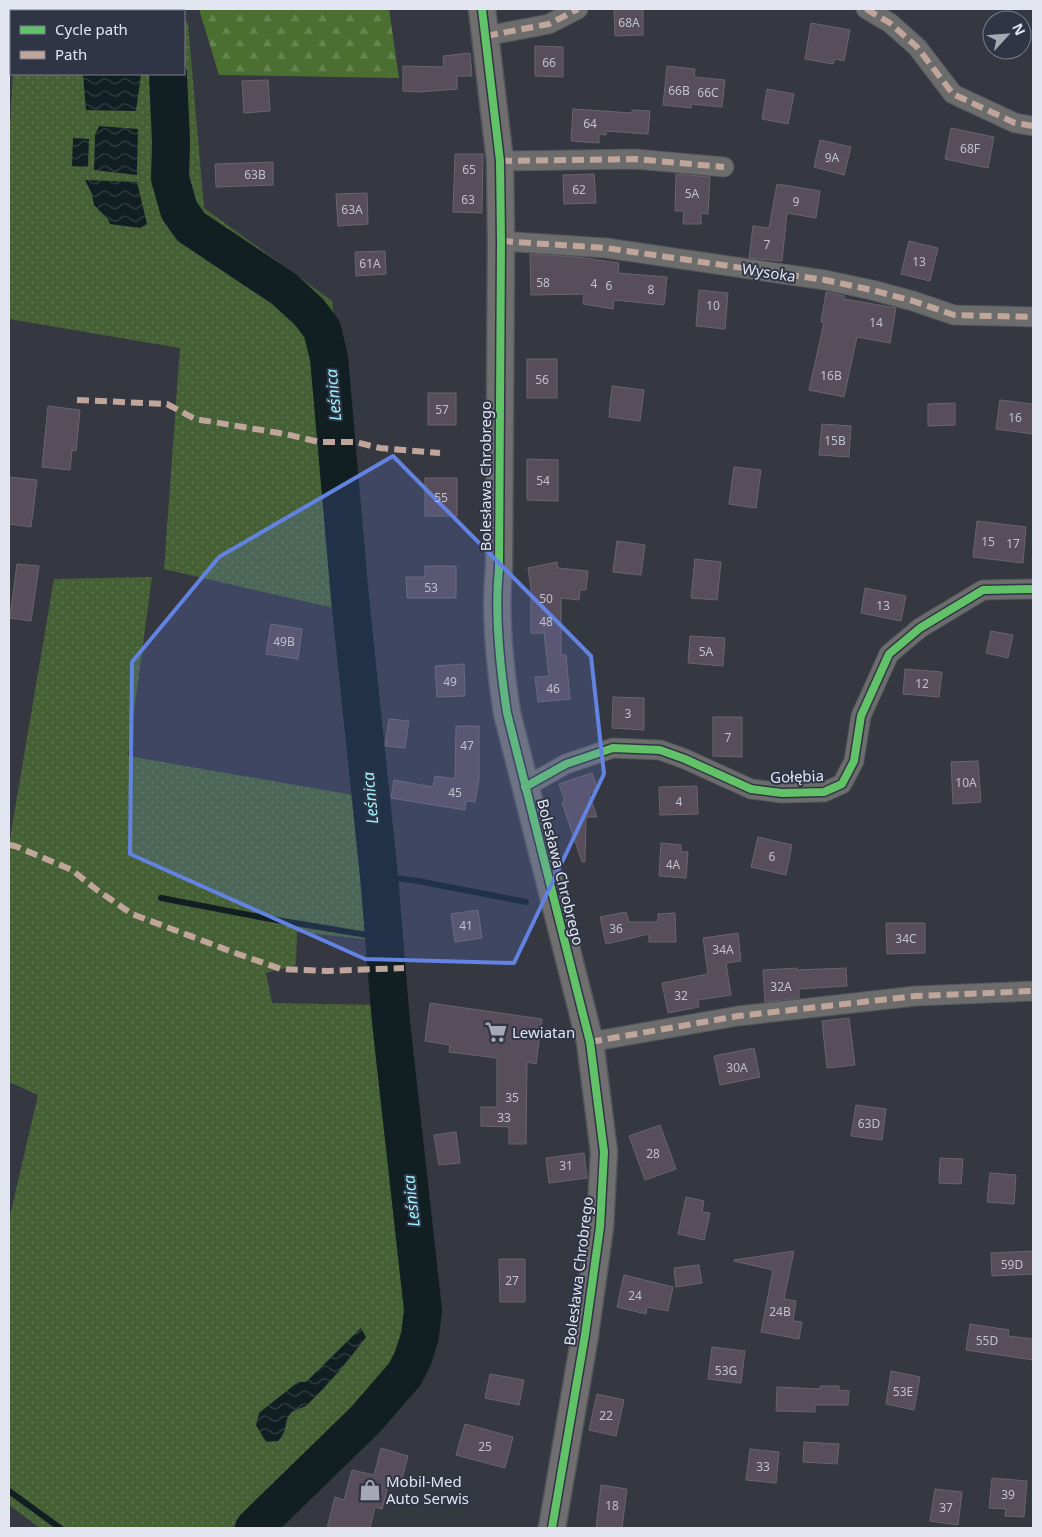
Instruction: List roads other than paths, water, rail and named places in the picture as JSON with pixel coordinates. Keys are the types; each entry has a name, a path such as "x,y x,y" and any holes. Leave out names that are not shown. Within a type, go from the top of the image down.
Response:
{"street":[{"name":"Bolesława Chrobrego","path":"482,9 500,161 499,569 496,589 501,676 507,713 590,1042 604,1152 600,1227 585,1335 552,1528"},
{"path":"486,36 549,24 578,9"},
{"path":"866,9 890,23 917,47 954,94 1015,123 1033,126"},
{"path":"500,161 635,159 724,167"},
{"name":"Wysoka","path":"501,242 606,248 825,280 872,290 954,315 1033,317"},
{"name":"Gołębia","path":"525,787 566,764 613,748 660,750 752,789 782,793 824,792 842,784 854,761 861,716 889,654 920,628 984,590 1033,589"},
{"path":"590,1042 738,1016 916,996 1033,991"}],"water":[{"path":"83,75 141,75 136,111 86,110"},
{"path":"99,126 138,129 137,175 94,170 95,135"},
{"path":"73,138 89,139 88,167 72,166"},
{"path":"85,180 137,182 147,224 140,228 110,224 108,219 94,205 92,194"},
{"path":"361,1328 366,1337 345,1364 307,1405 290,1414 283,1434 278,1441 266,1442 256,1425 259,1413 298,1382 306,1382"}],"waterway":[{"name":"Leśnica","path":"168,75 171,142 170,178 179,210 191,227 284,289 309,312 322,329 329,358 350,598 379,876 391,1022 423,1310 420,1336 413,1358 405,1374 365,1420 254,1528"},
{"path":"379,876 418,881 526,902"},
{"path":"161,898 385,938"},
{"path":"9,1491 60,1528"}],"place":[{"name":"Lewiatan","path":"496,1032"},
{"name":"Mobil-Med Auto Serwis","path":"370,1490"}]}
